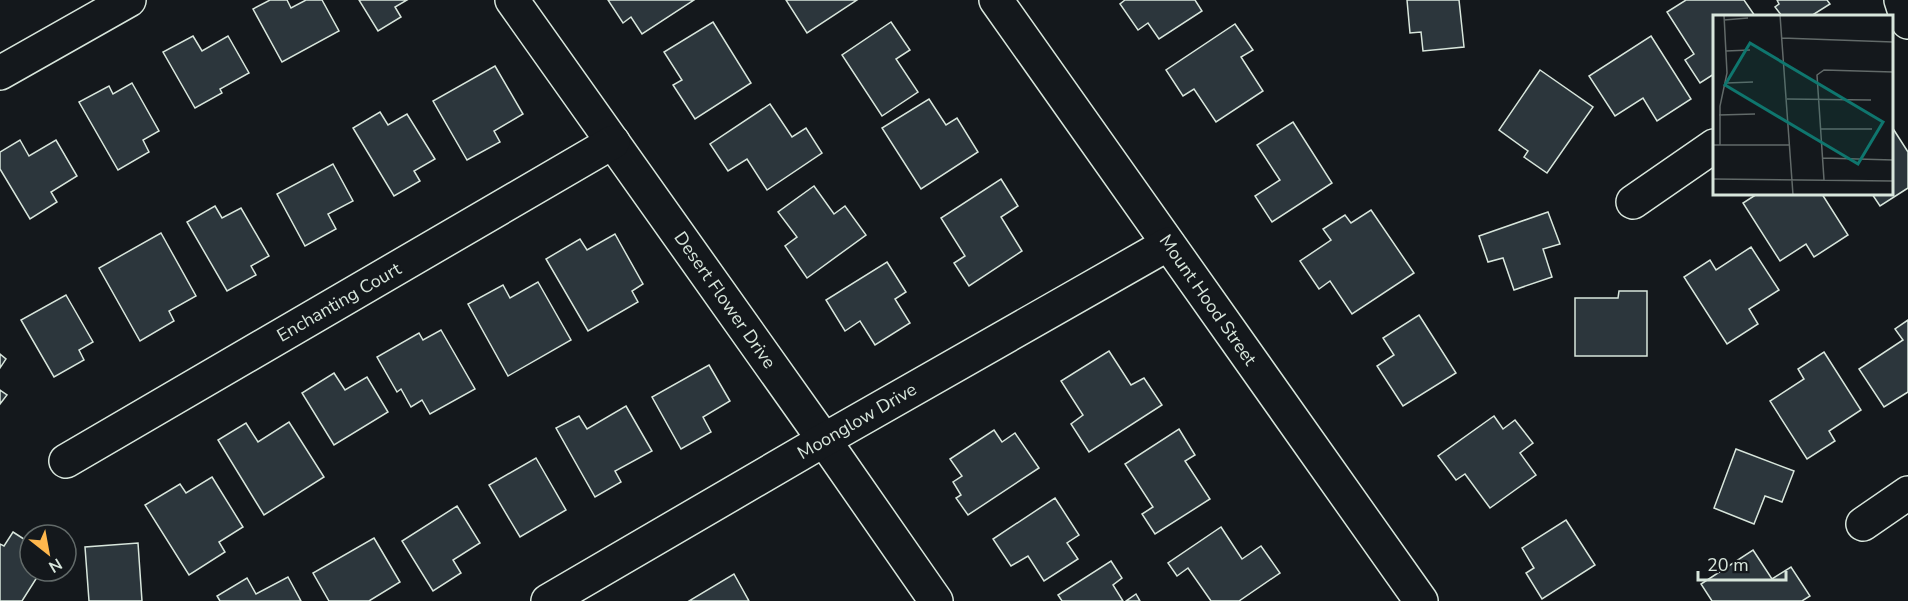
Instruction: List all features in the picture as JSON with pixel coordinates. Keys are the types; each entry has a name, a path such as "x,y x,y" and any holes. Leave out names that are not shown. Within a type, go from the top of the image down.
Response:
{"street":[{"path":"0,73 129,0"},
{"name":"Desert Flower Drive","path":"512,0 936,601"},
{"name":"Mount Hood Street","path":"996,0 1420,601"},
{"name":"Enchanting Court","path":"66,461 613,142"},
{"path":"1633,202 1713,147"},
{"name":"Moonglow Drive","path":"548,601 824,440 1168,244"},
{"path":"1863,524 1908,493"}],"building":[{"path":"270,0 287,0 291,8 306,0 322,0 339,31 282,62 253,9"},
{"path":"359,0 407,0 395,7 401,17 378,31"},
{"path":"608,0 694,0 642,34 631,17 623,23"},
{"path":"786,0 857,0 807,33"},
{"path":"1125,0 1195,0 1202,11 1159,39 1148,23 1138,30 1120,4"},
{"path":"1407,0 1459,0 1464,47 1423,51 1421,32 1410,33"},
{"path":"1686,0 1744,0 1754,15 1713,15 1713,75 1700,83 1685,60 1694,54 1667,12"},
{"path":"1777,0 1827,0 1830,4 1813,15 1781,15 1775,7 1779,4"},
{"path":"713,22 751,83 695,119 673,85 682,80 664,52"},
{"path":"891,22 910,50 896,59 918,92 882,116 842,55"},
{"path":"1235,24 1253,50 1241,57 1263,91 1216,122 1194,89 1183,96 1166,70"},
{"path":"193,36 202,51 228,36 249,73 220,89 222,93 195,108 163,52"},
{"path":"1651,36 1691,99 1657,121 1643,98 1615,116 1589,76"},
{"path":"495,66 523,114 494,131 500,142 467,160 433,101"},
{"path":"1540,70 1593,107 1547,173 1524,157 1528,151 1499,130"},
{"path":"132,83 159,131 143,140 149,152 118,170 79,102 109,86 113,94"},
{"path":"929,99 946,125 957,118 978,152 921,189 882,128"},
{"path":"770,104 792,137 806,128 822,153 767,190 747,159 728,171 710,144"},
{"path":"380,112 388,125 407,114 435,159 414,171 420,181 394,196 353,128"},
{"path":"1293,122 1332,183 1272,222 1255,196 1280,180 1257,145"},
{"path":"1893,129 1908,152 1908,188 1880,206 1873,195 1893,195"},
{"path":"20,140 29,156 56,140 77,176 51,192 57,202 30,219 0,169 0,152"},
{"path":"333,164 353,201 328,214 336,229 305,246 277,194"},
{"path":"1001,179 1018,206 1001,217 1022,251 969,286 954,263 965,256 941,218"},
{"path":"814,186 834,214 845,206 866,235 807,278 785,246 797,237 778,212"},
{"path":"1755,195 1823,195 1848,235 1814,257 1806,244 1780,261 1743,203"},
{"path":"215,206 222,218 241,208 269,256 251,266 256,275 227,291 187,222"},
{"path":"1371,210 1414,273 1352,314 1330,281 1319,289 1300,261 1331,240 1323,229 1345,215 1351,223"},
{"path":"1548,212 1560,244 1543,249 1552,277 1514,290 1503,258 1488,262 1479,236"},
{"path":"161,233 196,296 169,311 174,321 140,341 99,268"},
{"path":"615,234 643,284 632,291 638,302 588,331 546,259 580,239 587,250"},
{"path":"1751,247 1779,290 1749,309 1758,324 1727,344 1684,277 1710,260 1716,270"},
{"path":"887,262 906,292 895,299 910,323 875,345 860,321 845,331 826,300"},
{"path":"538,282 571,340 508,376 468,304 503,285 510,298"},
{"path":"1619,291 1647,291 1647,356 1575,356 1575,298 1618,298"},
{"path":"66,295 93,342 79,350 84,360 54,377 21,320"},
{"path":"1419,315 1456,373 1403,406 1377,366 1394,355 1383,338"},
{"path":"1908,320 1908,392 1884,407 1859,369 1903,340 1895,329"},
{"path":"441,330 475,389 430,414 422,400 411,407 401,389 397,392 377,357 419,333 423,340"},
{"path":"1109,351 1131,385 1144,378 1162,405 1089,452 1071,424 1083,415 1061,381"},
{"path":"1824,352 1861,410 1829,431 1835,441 1807,459 1770,401 1804,379 1798,369"},
{"path":"0,354 6,359 0,368"},
{"path":"709,365 730,401 703,417 711,432 681,449 652,397"},
{"path":"334,373 345,390 367,377 388,412 334,445 302,393"},
{"path":"0,390 7,395 0,404"},
{"path":"626,406 652,451 615,471 621,482 595,497 556,428 579,416 587,429"},
{"path":"1494,416 1503,429 1515,420 1533,443 1520,453 1536,475 1490,508 1465,474 1456,480 1438,456"},
{"path":"289,422 324,477 264,515 218,440 246,423 258,442"},
{"path":"1179,429 1195,455 1185,461 1210,499 1155,534 1142,514 1153,507 1125,464"},
{"path":"994,430 1002,442 1015,433 1039,468 968,515 956,498 961,495 953,482 962,476 950,459"},
{"path":"1736,449 1794,471 1782,502 1765,496 1754,524 1714,508"},
{"path":"536,458 566,510 520,537 489,485"},
{"path":"212,477 243,527 219,542 225,552 189,575 145,505 180,484 186,493"},
{"path":"1055,498 1079,535 1067,543 1078,559 1044,581 1028,556 1011,566 993,539"},
{"path":"457,506 480,543 453,560 461,573 433,591 402,541"},
{"path":"1566,520 1595,565 1542,599 1526,573 1534,568 1522,548"},
{"path":"1221,527 1242,559 1261,546 1280,573 1239,601 1211,601 1188,568 1177,576 1168,563"},
{"path":"13,532 18,535 18,583 33,583 22,601 0,601 0,544 4,546"},
{"path":"374,538 400,582 369,601 329,601 313,573"},
{"path":"138,543 142,601 89,601 85,547"},
{"path":"1753,550 1772,579 1791,567 1810,596 1802,601 1712,601 1701,584"},
{"path":"1111,561 1122,578 1113,585 1123,601 1062,601 1058,595"},
{"path":"734,574 749,601 689,601"},
{"path":"288,577 301,601 220,601 217,596 247,578 256,594"},
{"path":"1136,594 1140,601 1126,601"}]}
